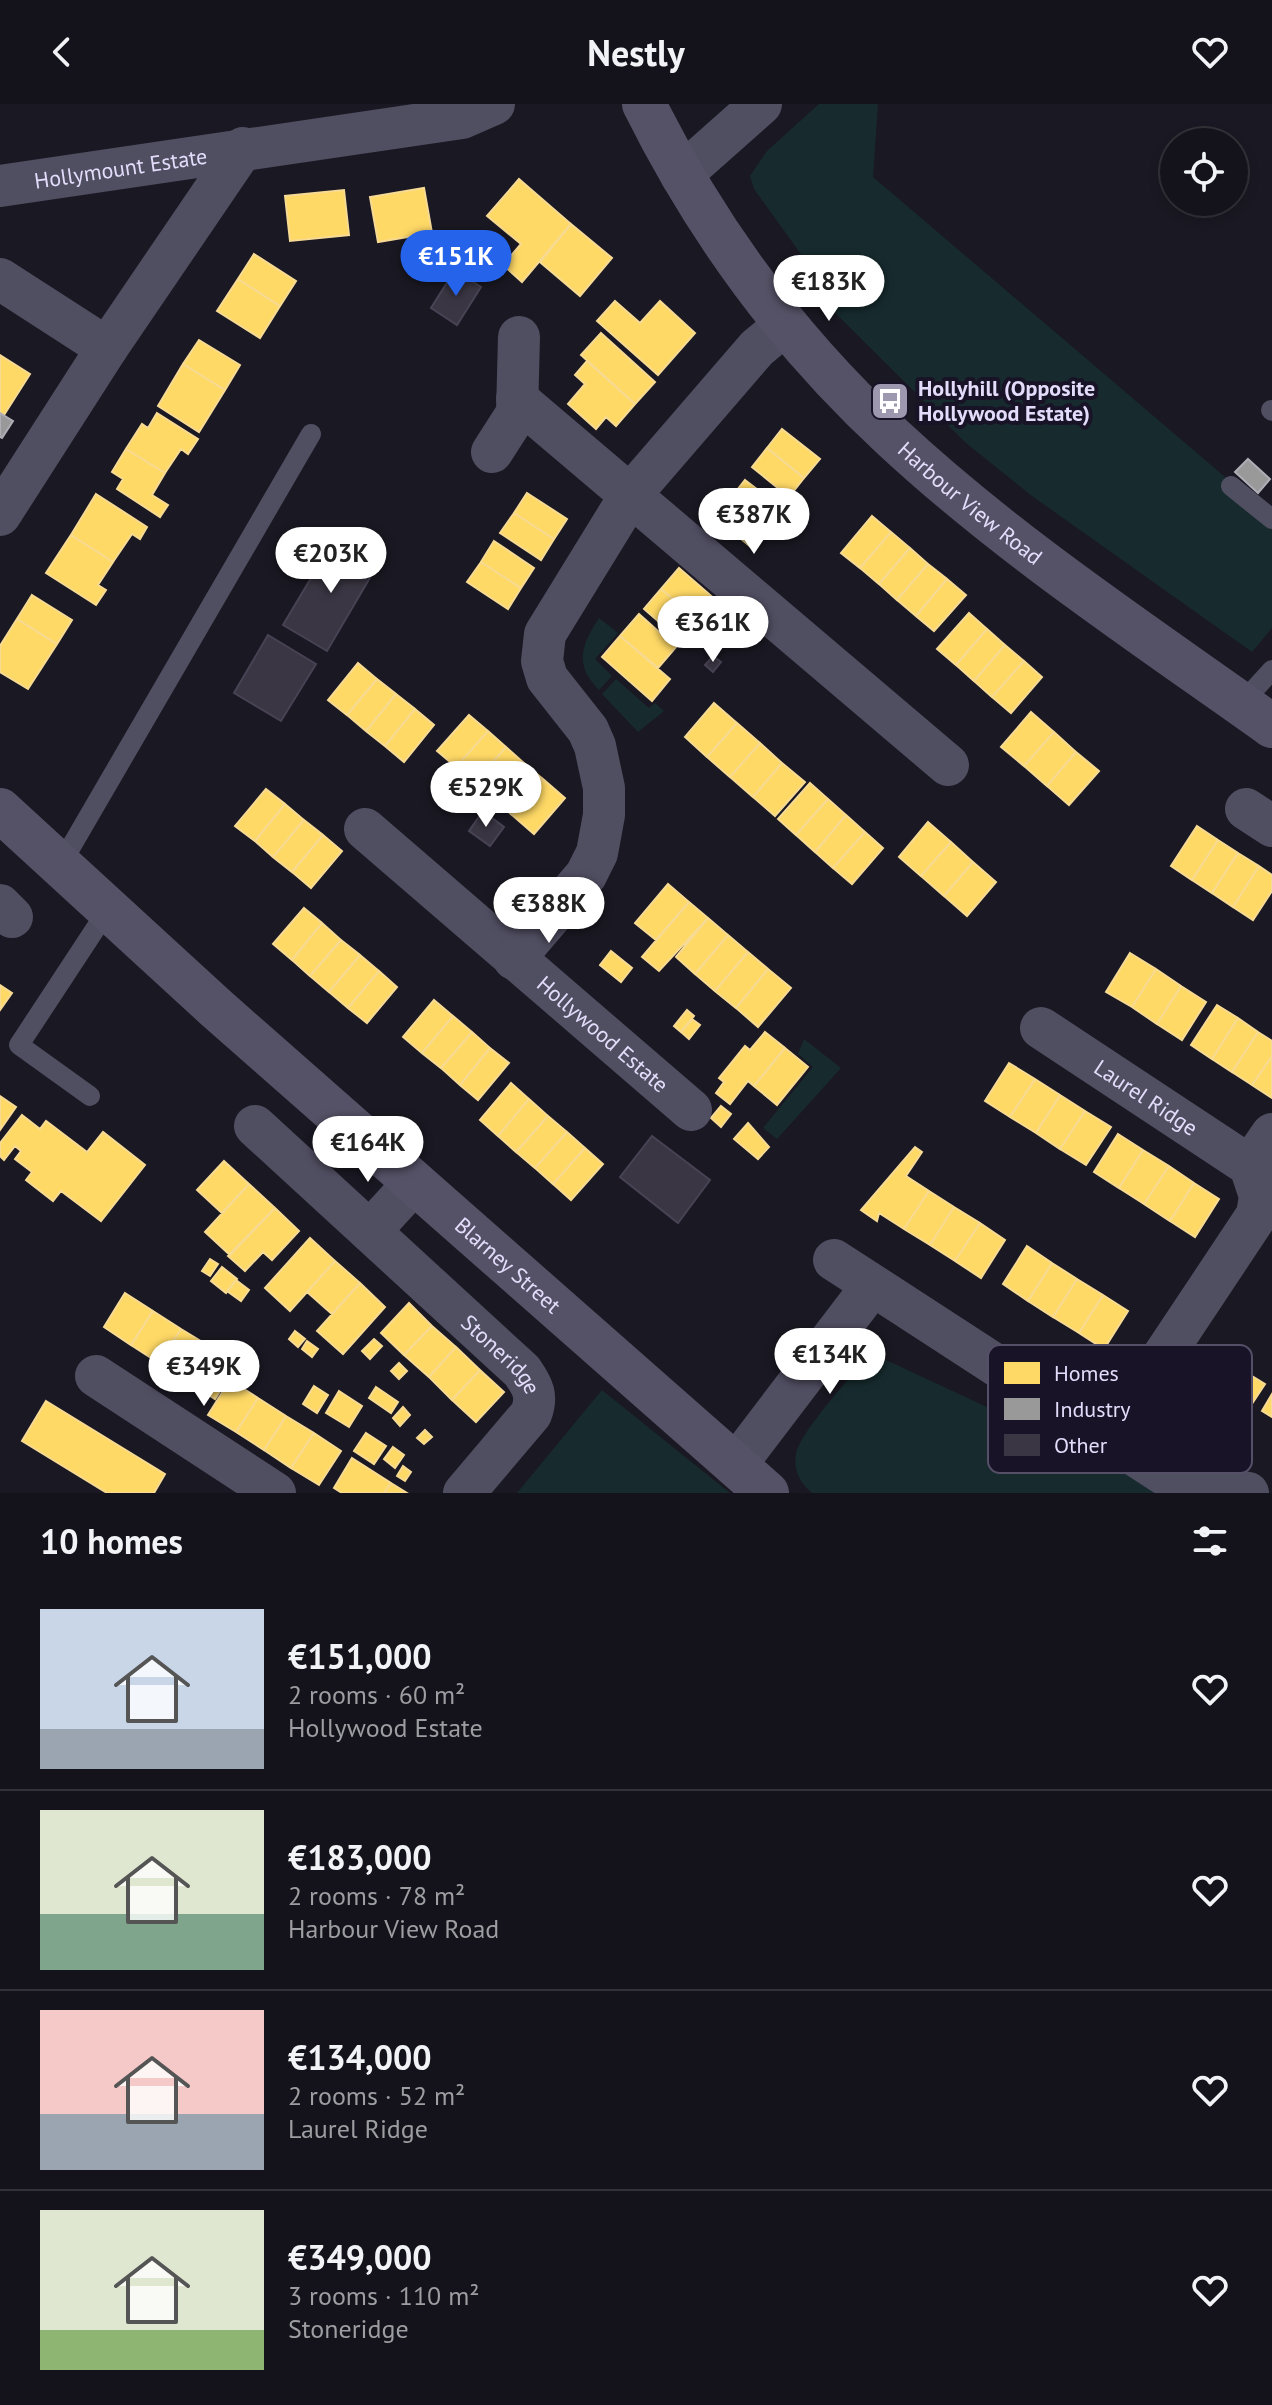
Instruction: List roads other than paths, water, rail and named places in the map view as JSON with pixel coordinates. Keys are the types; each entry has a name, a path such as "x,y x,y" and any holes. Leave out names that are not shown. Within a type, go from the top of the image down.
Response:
{"street":[{"name":"Hollymount Estate","path":"0,186 462,118 494,104"},
{"name":"Harbour View Road","path":"644,104 681,175 730,251 786,324 838,383 946,485 1047,563 1256,715"},
{"path":"681,175 761,104"},
{"name":"Hollymount Estate","path":"0,515 107,348 243,148"},
{"path":"0,279 107,348"},
{"path":"514,959 586,875 597,853 604,815 604,788 595,746 588,730 547,678 542,646 545,634 631,494 757,348 786,324"},
{"path":"492,452 517,413 519,337"},
{"path":"517,399 948,765"},
{"name":"Blarney Street","path":"0,810 216,1008 751,1480"},
{"name":"Hollywood Estate","path":"365,829 691,1110"},
{"name":"Laurel Ridge","path":"1041,1028 1261,1150 1257,1215 1171,1345"},
{"name":"Stoneridge","path":"255,1126 522,1371 532,1385 536,1400 531,1414 464,1493"},
{"path":"370,1231 415,1182"},
{"path":"834,1260 988,1361"},
{"path":"751,1480 872,1286"},
{"path":"96,1376 275,1493"},
{"path":"1162,1473 1173,1480 1248,1493"}],"lane":[{"path":"61,864 311,434"},
{"path":"1231,486 1269,510"},
{"path":"1256,715 1272,670"},
{"path":"90,1096 19,1045 109,908"}],"place":[{"name":"Hollyhill (Opposite Hollywood Estate)","path":"890,401"}]}
